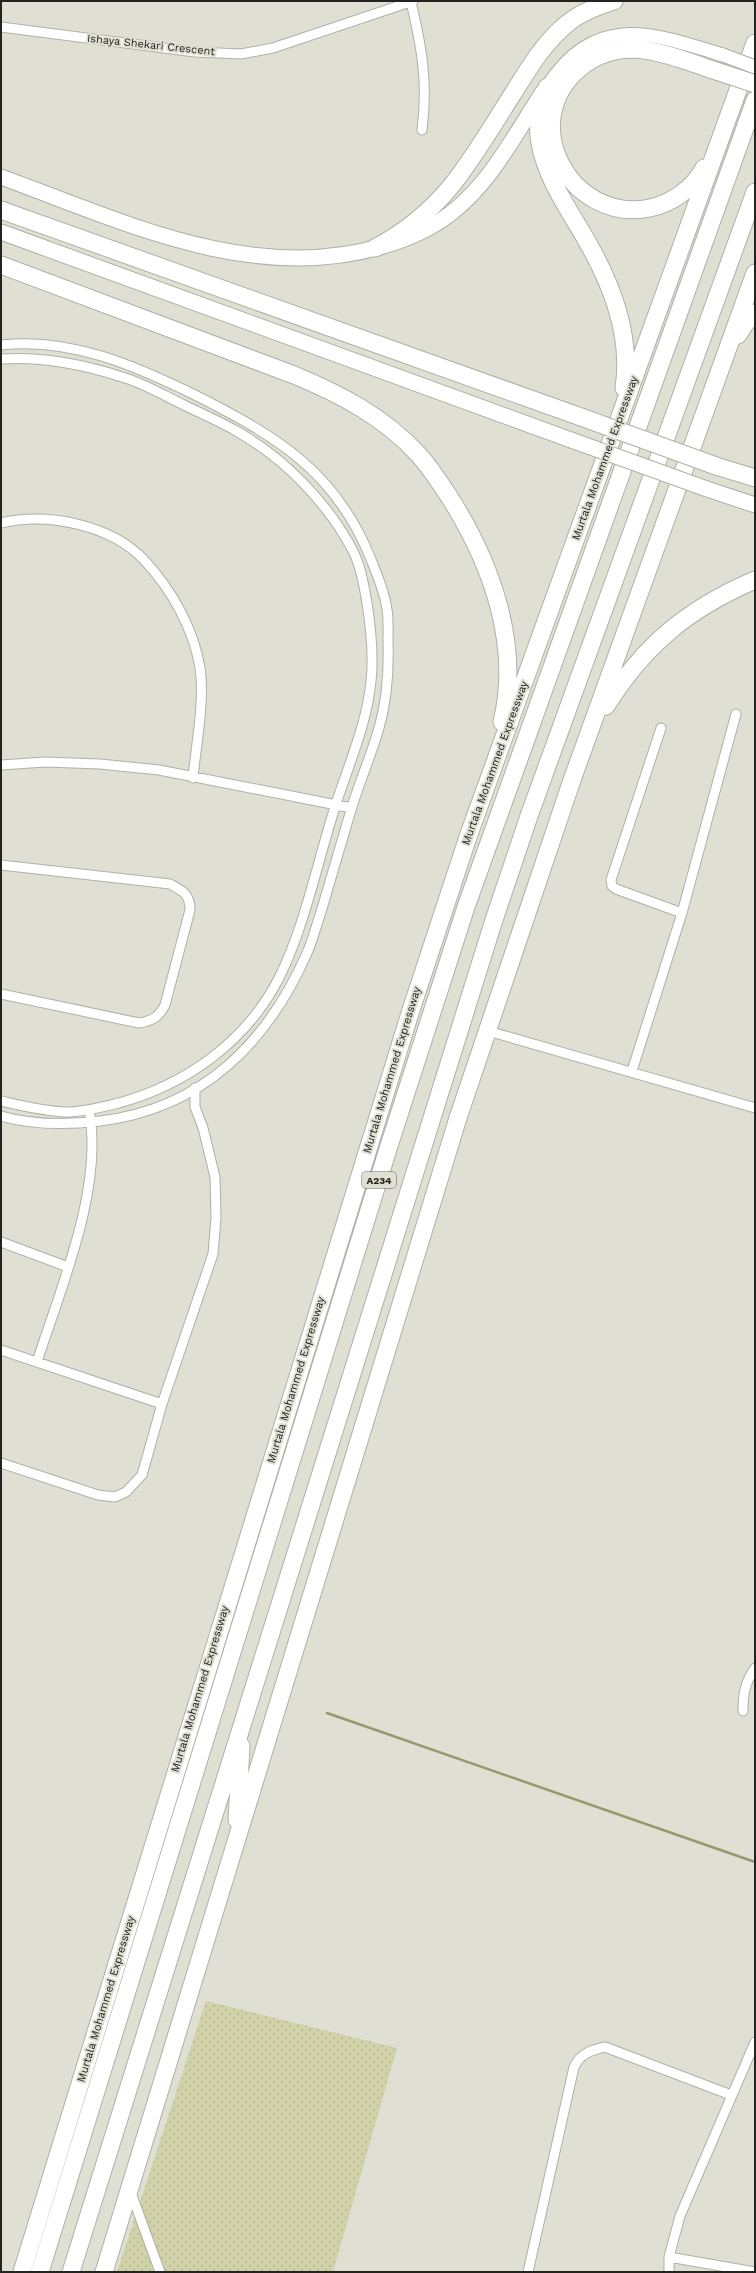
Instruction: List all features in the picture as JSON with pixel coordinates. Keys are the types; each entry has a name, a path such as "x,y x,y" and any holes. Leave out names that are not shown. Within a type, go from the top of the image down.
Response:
{"highway":[{"path":"375,248 413,225 452,184 489,131 533,61 552,39 568,23 590,10 614,1"},
{"name":"Murtala Mohammed Expressway","path":"22,2272 193,1712 411,1010 469,834 755,43"},
{"path":"725,124 708,161 692,185 677,197 656,206 634,211 615,208 595,200 581,191 568,179 559,162 552,134 553,110 559,92 574,73 591,59 611,52 633,49 721,64 755,84"},
{"path":"547,87 538,124 539,142 545,164 569,211 600,264 612,290 620,317 626,360 619,422"},
{"name":"Murtala Mohammed Expressway","path":"40,2272 466,907 755,100"},
{"name":"A234","path":"71,2272 493,922 529,816 755,192"},
{"path":"1,210 716,466 755,478"},
{"path":"1,266 294,375 335,392 364,409 392,430 418,454 454,506 479,549 491,580 501,614 506,650 507,682 503,716 493,758 469,834"},
{"path":"104,2272 236,1846 456,1124 572,780 755,273"},
{"path":"718,375 745,324 755,313"},
{"path":"572,780 606,706 620,683 642,656 666,632 688,616 714,599 755,580"},
{"path":"180,1820 193,1712"},
{"path":"236,1846 242,1721"}],"main road":[{"path":"1,177 156,233 193,244 263,257 324,258 352,254 423,232 450,214 469,197 486,178 547,87"},
{"path":"1,232 571,440 755,505"}],"street":[{"name":"Ishaya Shekari Crescent","path":"1,27 195,52 240,54 273,48 412,2"},
{"path":"412,2 422,46 426,80 426,101 422,130"},
{"path":"547,87 557,70 573,55 589,44 609,37 632,33 655,36 721,64 755,67"},
{"path":"1,345 16,343 53,345 92,353 133,365 248,422 276,439 320,477 342,502 360,533 378,578 387,606 389,676 380,725 352,808 308,951 291,986 272,1018 248,1046 215,1076 181,1098 159,1108 125,1118 91,1122 46,1124 1,1116"},
{"path":"1,359 16,358 44,360 96,370 127,378 239,432 275,457 322,505 354,553 364,584 373,657 371,684 358,740 336,804 295,939 279,978 259,1010 240,1032 208,1062 173,1084 136,1098 89,1109 68,1112 35,1109 1,1101"},
{"path":"1,523 38,520 84,526 112,538 132,550 145,561 164,585 177,605 187,626 200,669 200,706 192,778"},
{"path":"632,1072 682,913 736,714"},
{"path":"661,728 611,880 612,886 682,913"},
{"path":"1,765 45,762 100,764 159,770 192,778 352,808"},
{"path":"1,865 170,884 186,893 190,899 190,910 165,1005 160,1015 150,1022 139,1023 1,994"},
{"path":"488,1031 755,1108"},
{"path":"1,1463 98,1495 115,1497 126,1492 142,1475 162,1404 213,1254 216,1218 215,1177 203,1128 195,1107 195,1088"},
{"path":"181,1098 195,1107"},
{"path":"37,1362 81,1227 88,1189 92,1145 89,1109"},
{"path":"1,1242 68,1267"},
{"path":"1,1350 162,1404"},
{"path":"743,1710 743,1692 746,1683 755,1668"},
{"path":"669,2272 670,2257 680,2216 755,2042"},
{"path":"528,2272 574,2067 582,2056 596,2049 605,2047 731,2095"},
{"path":"130,2190 160,2272"},
{"path":"670,2257 755,2272"}],"green space":[{"path":"206,2001 397,2048 333,2272 117,2272"}],"waterway":[{"path":"327,1713 755,1862"}]}
